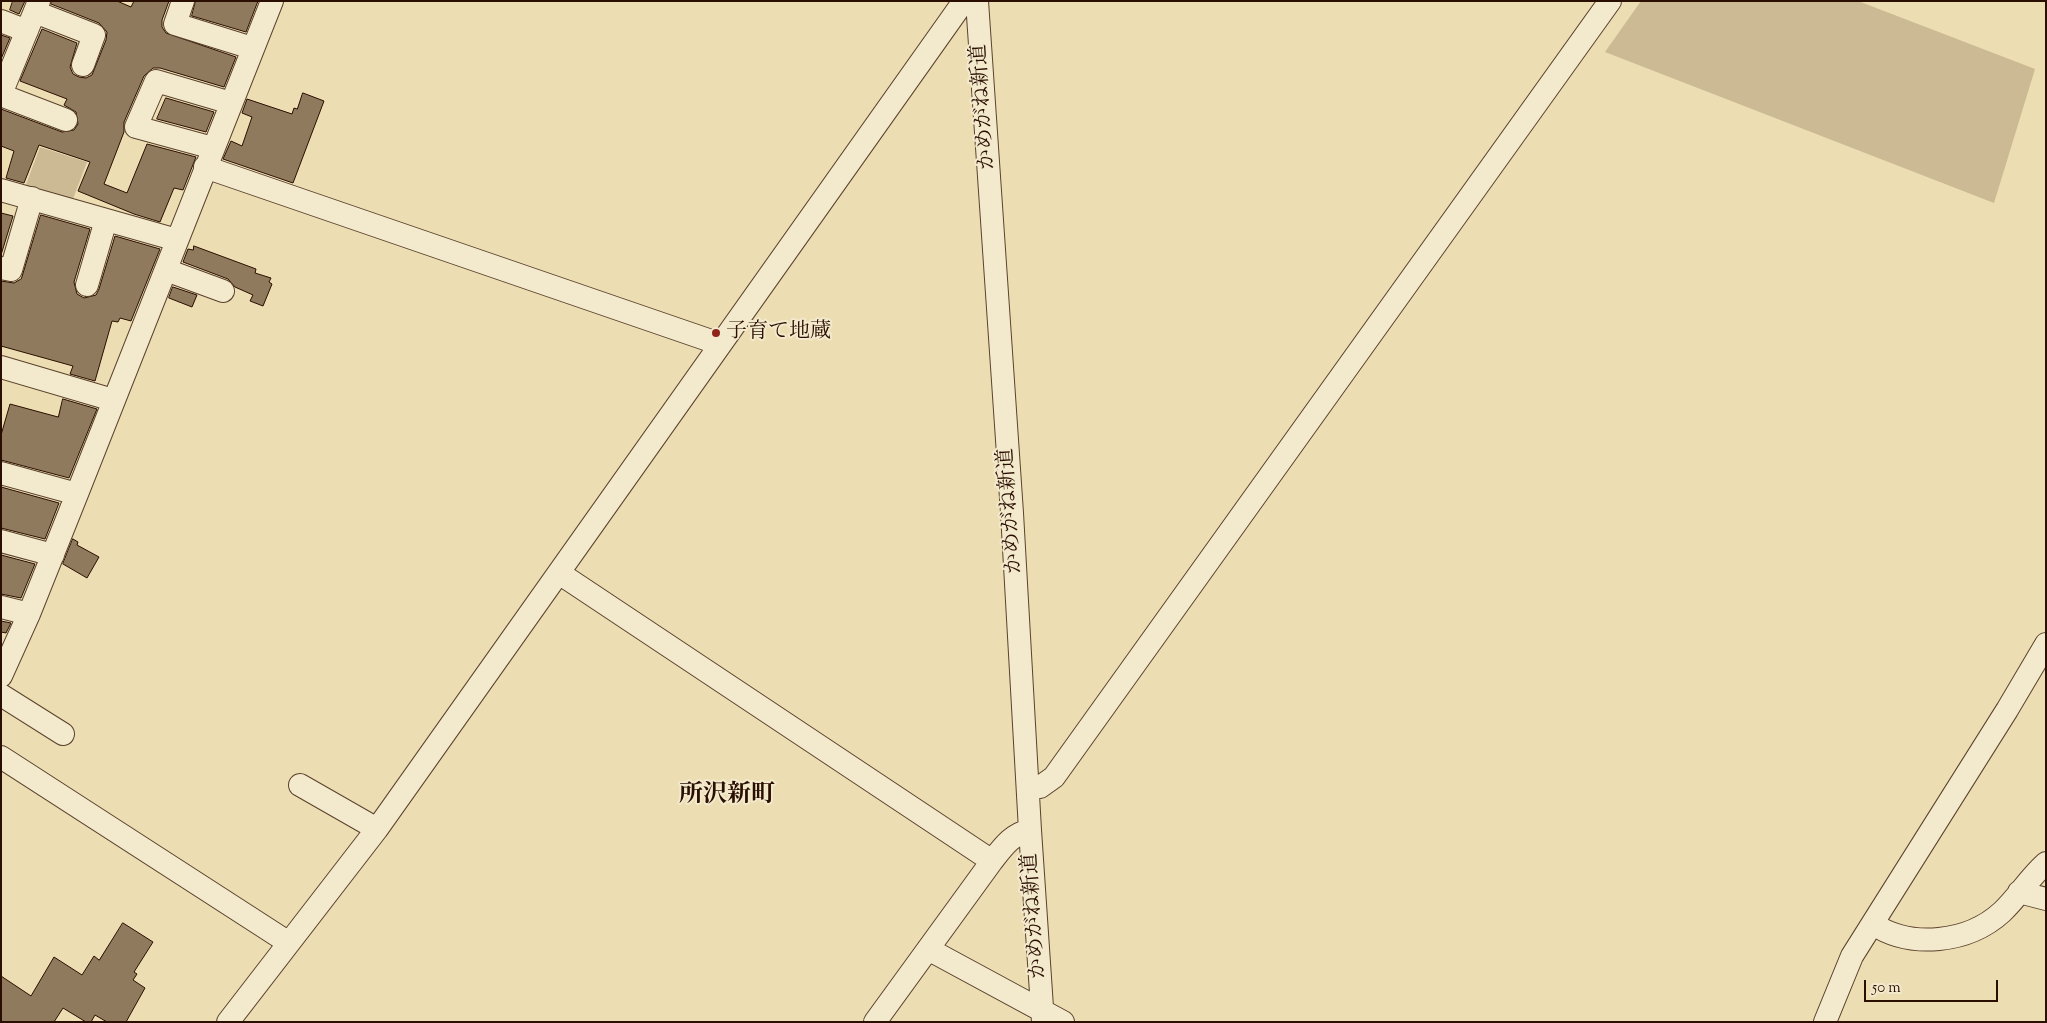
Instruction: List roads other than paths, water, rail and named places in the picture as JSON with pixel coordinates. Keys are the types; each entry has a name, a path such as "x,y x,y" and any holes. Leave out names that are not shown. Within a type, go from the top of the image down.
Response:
{"street":[{"path":"183,1 175,24 252,48"},
{"path":"2,672 29,614 53,555 272,1"},
{"path":"228,1022 377,829 964,1"},
{"name":"かめがね新道","path":"977,1 1012,513 1030,830 1043,1016"},
{"path":"1028,789 1040,787 1054,777 1610,1"},
{"path":"34,15 1,95 66,120"},
{"path":"1,21 34,15 94,35 83,65"},
{"path":"231,103 156,81 136,127 209,158 720,344"},
{"path":"1,190 177,240"},
{"path":"1,268 11,270 32,198"},
{"path":"88,285 106,220"},
{"path":"166,270 223,291"},
{"path":"1,367 113,400"},
{"path":"1,473 77,494"},
{"path":"1,541 53,555"},
{"path":"559,573 992,861"},
{"path":"1,607 29,614"},
{"path":"1825,1022 1852,956 2007,710 2046,644"},
{"path":"1,695 63,734"},
{"path":"1,757 288,943"},
{"path":"300,785 377,829"},
{"path":"875,1022 992,861 1011,839 1020,832 1030,830"},
{"path":"1872,924 1884,931 1911,937 1931,939 1961,935 1980,928 1992,920 2019,892 2031,876 2046,864"},
{"path":"2019,892 2046,898"},
{"path":"928,949 1043,1016 1063,1022"}],"place":[{"name":"子育て地蔵","path":"716,333"}],"district":[{"name":"所沢新町","path":"727,797"}]}
